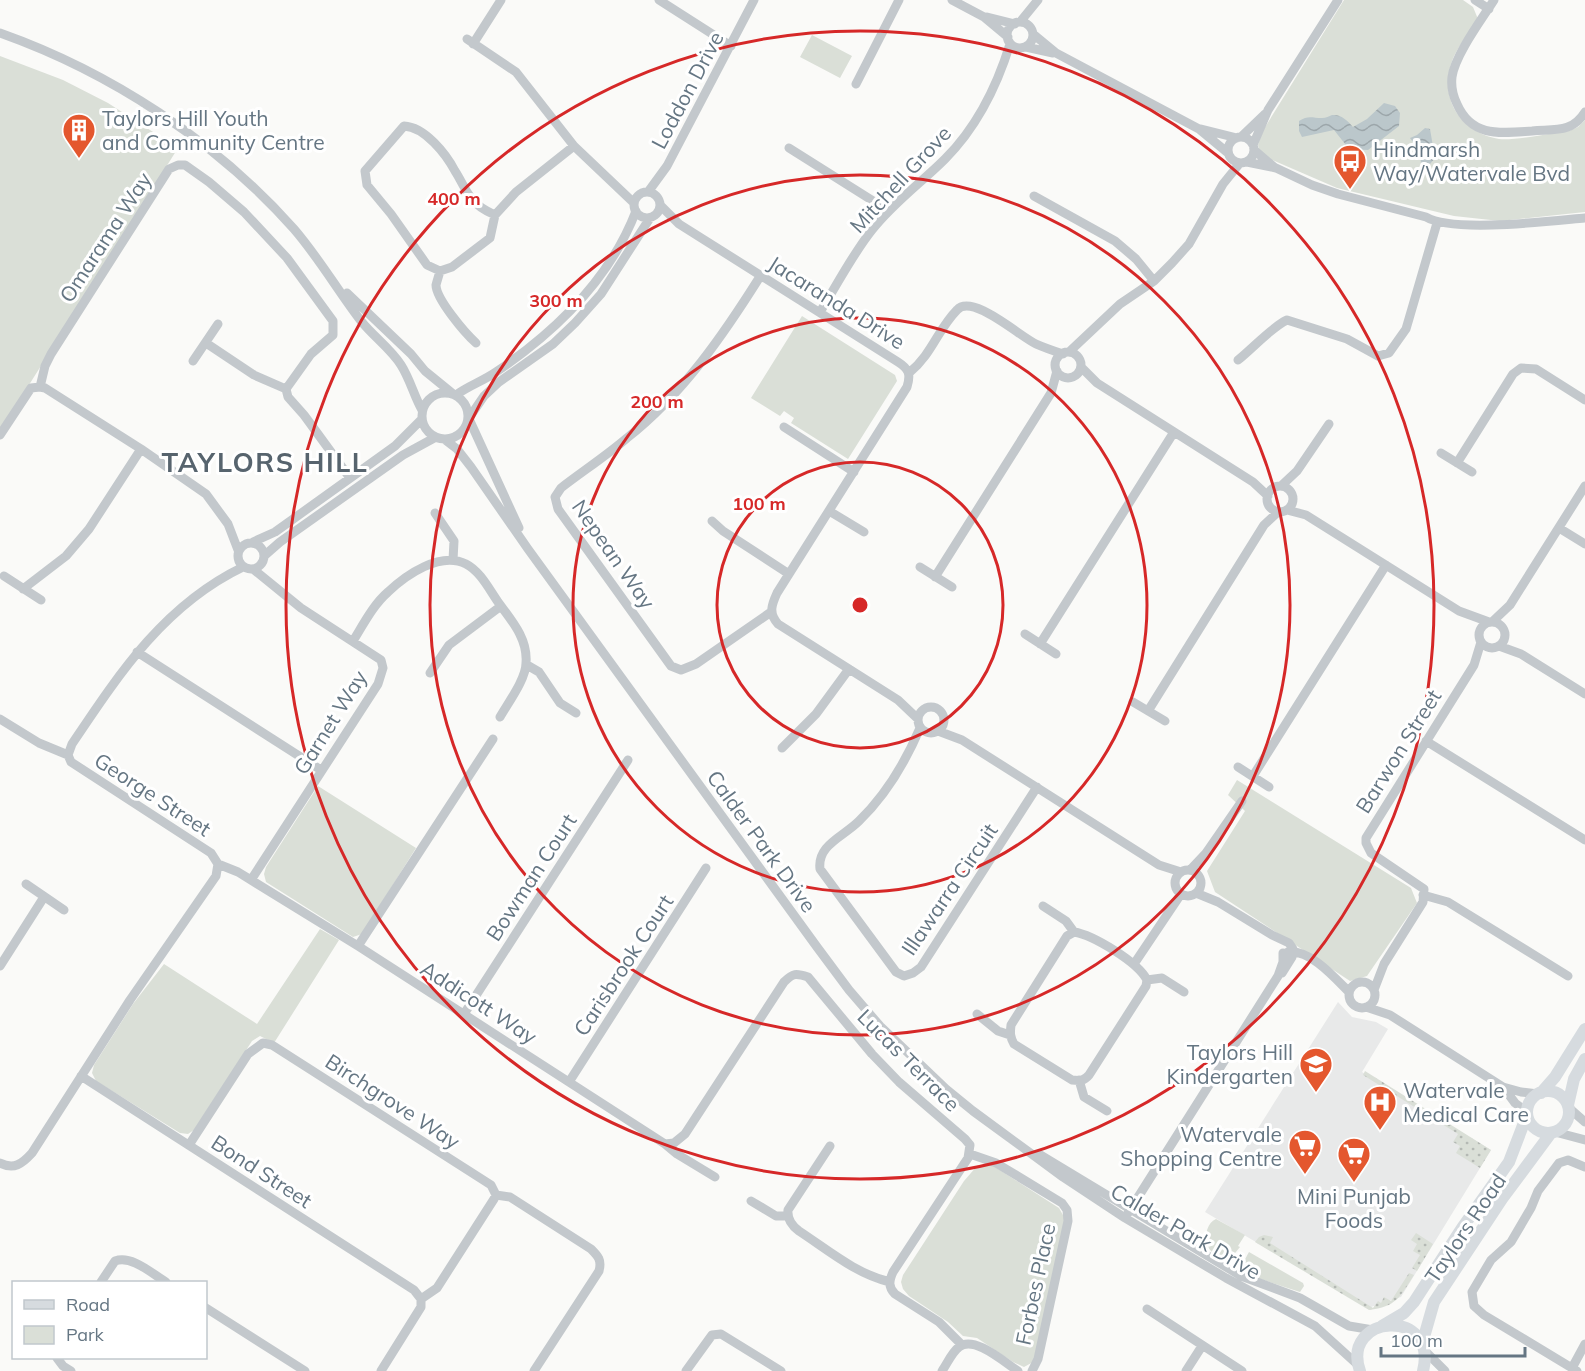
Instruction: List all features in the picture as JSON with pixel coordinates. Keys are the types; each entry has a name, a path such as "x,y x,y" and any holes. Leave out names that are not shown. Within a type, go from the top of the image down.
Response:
{"main road":[{"path":"1539,1093 1554,1092 1564,1099 1568,1107 1569,1114 1565,1125 1553,1133 1538,1131 1529,1121 1527,1113 1530,1102 1539,1093 1555,1077 1585,1029"},
{"path":"1568,1107 1574,1079 1585,1059"},
{"name":"Taylors Road","path":"1377,1328 1404,1313 1414,1302 1462,1228 1509,1162 1527,1113"},
{"name":"Taylors Road","path":"1423,1371 1425,1360 1423,1347 1434,1302 1502,1199 1553,1133"},
{"path":"1359,1369 1359,1349 1367,1335 1377,1328 1390,1325 1405,1328 1412,1332 1423,1347"}],"street":[{"path":"501,0 470,42 516,72 574,146 594,167 617,185 642,217 652,217"},
{"path":"659,0 730,46"},
{"name":"Loddon Drive","path":"659,200 668,166 754,0"},
{"path":"856,84 899,0"},
{"path":"952,0 984,17 1016,44 1056,53"},
{"path":"1016,44 1009,29 1018,23 1039,0"},
{"path":"1016,44 1032,42 1032,31 1039,0"},
{"path":"1051,393 1058,358 1088,336 1120,304 1154,281 1189,244 1223,184 1243,162 1252,157 1253,148 1268,110 1338,0"},
{"path":"1475,0 1492,4 1455,63 1451,78 1453,96 1461,113 1472,125 1482,130 1499,133 1568,128 1579,122 1585,112"},
{"path":"984,17 1018,23 1032,31 1056,53 1199,129 1229,156 1243,162 1275,168 1312,185 1426,217 1437,223 1502,225 1585,218"},
{"path":"0,33 91,73 151,109 212,152 256,189 287,222 335,281 362,321 401,365 429,433 440,438"},
{"name":"Mitchell Grove","path":"820,312 871,231 946,158 963,138 982,112 1016,44"},
{"path":"1223,184 1230,142 1239,137 1268,110"},
{"path":"495,215 480,208 470,197 454,168 441,151 419,130 404,126 365,171 367,185 427,265 440,271 452,267 490,238 495,215 516,192 574,146"},
{"path":"1199,129 1248,140 1253,148 1275,168"},
{"path":"789,148 889,211"},
{"name":"Omarama Way","path":"40,387 45,366 51,354 169,170 178,165 185,165 244,212 287,258 333,321 333,335 311,354 286,389"},
{"name":"Loddon Drive","path":"645,192 668,166"},
{"path":"243,562 264,559 280,542 403,455 440,438 457,436 466,426 484,396 529,363 575,323 601,294 652,217 659,211 659,200 645,192 617,185"},
{"path":"243,562 251,542 275,531 395,446 422,415 430,398 444,392 454,394 494,374 524,352 568,313 608,264 630,226 638,195 645,192"},
{"path":"1034,196 1115,241 1136,259 1154,281"},
{"name":"Jacaranda Drive","path":"659,200 679,224"},
{"name":"Jacaranda Drive","path":"652,217 679,224 907,367 909,372 907,387 777,592 771,612"},
{"path":"1238,360 1280,323 1287,320 1347,339 1378,356 1389,353 1406,329 1437,223"},
{"path":"440,271 436,285 438,293 464,332 476,343"},
{"name":"Nepean Way","path":"761,275 722,338 676,392 629,437 561,488 555,497 558,509 671,666 676,669 681,670 696,664 771,612"},
{"path":"335,281 411,354 425,371 466,404 469,419"},
{"path":"909,372 927,355 953,314 959,307 966,304 979,308 1035,344 1061,376 1097,383"},
{"path":"193,361 218,324"},
{"path":"936,577 1051,393 1071,377 1080,363 1088,336"},
{"path":"206,343 254,375 286,389 288,397 350,478"},
{"path":"1035,344 1066,353 1080,363 1097,383 1253,482 1268,501 1282,511 1306,515 1459,612 1491,622 1504,633 1521,654"},
{"path":"1457,463 1514,374 1521,368 1536,369 1585,400"},
{"path":"0,435 31,388 45,388 141,449 206,494 228,524 243,562"},
{"name":"Calder Park Drive","path":"469,419 528,549"},
{"path":"1264,525 1268,501 1277,487 1297,471 1329,424"},
{"path":"784,427 854,472"},
{"path":"1040,644 1174,432"},
{"name":"Calder Park Drive","path":"440,438 457,449 471,467 528,549 849,990 880,1026 946,1089 996,1127 1128,1213 1315,1326 1337,1344 1359,1369"},
{"path":"23,589 66,556 89,529 141,449"},
{"path":"1441,453 1472,472"},
{"path":"1148,711 1264,525 1293,503 1292,495 1297,471"},
{"path":"1253,482 1277,487 1292,495 1306,515"},
{"path":"1491,622 1510,605 1585,486"},
{"path":"830,511 864,532"},
{"path":"435,513 454,541 453,560"},
{"path":"712,521 723,531 789,574"},
{"name":"Garnet Way","path":"228,524 262,549 275,586"},
{"path":"1559,528 1585,544"},
{"path":"353,641 387,592 427,564 453,560 466,564 478,573 516,626 525,646 526,665 523,676 500,717"},
{"name":"Garnet Way","path":"243,562 301,608 381,660 383,668 378,684 251,880"},
{"name":"George Street","path":"0,1163 11,1167 25,1160 130,1000 216,876 218,864 211,853 71,762 68,755 72,744 137,652 170,618 243,562"},
{"path":"1253,776 1386,565"},
{"path":"920,567 952,588"},
{"path":"3,576 40,600"},
{"path":"1504,633 1510,605"},
{"path":"430,673 449,645 501,606"},
{"path":"771,612 777,624 898,700 924,709 931,707 939,710 944,720 962,740"},
{"path":"1459,612 1480,638 1495,647 1521,654 1585,694"},
{"name":"Barwon Street","path":"1423,895 1424,889 1371,853 1366,838 1473,664 1482,627 1491,622"},
{"name":"Barwon Street","path":"1473,664 1495,647 1504,633"},
{"path":"1025,634 1056,654"},
{"path":"137,652 321,770"},
{"path":"526,665 538,672 560,703 576,713"},
{"path":"782,748 816,714 849,669"},
{"path":"898,700 922,726 962,740 1159,865 1175,881 1176,888 1181,894 1188,896 1196,893 1218,902 1272,935 1289,954 1316,963 1334,975 1349,992 1349,998 1354,1005 1390,1015 1503,1087 1521,1092 1539,1093"},
{"path":"1133,702 1165,721"},
{"path":"922,726 924,709"},
{"path":"0,719 39,743 68,755"},
{"path":"939,731 944,720"},
{"name":"Illawarra Circuit","path":"922,726 909,753 883,795 858,823 824,850 819,858 820,869 896,972 904,976 921,968 1037,787"},
{"path":"358,946 492,739"},
{"path":"1426,741 1585,840"},
{"name":"Bowman Court","path":"464,1014 628,760"},
{"path":"1238,767 1269,787"},
{"path":"1175,881 1206,853 1242,801"},
{"path":"1196,893 1206,853"},
{"name":"Addicott Way","path":"218,864 238,872 358,946 715,1177"},
{"path":"1159,865 1186,871 1200,880 1218,902"},
{"name":"Carisbrook Court","path":"569,1082 706,868"},
{"path":"26,884 64,910"},
{"path":"1134,964 1181,894"},
{"path":"1366,1007 1372,1003 1384,964 1423,902 1423,895 1448,902 1568,976"},
{"path":"0,966 44,897"},
{"path":"1043,906 1066,921 1074,932"},
{"path":"1074,932 1084,934 1134,964 1148,980 1084,1080 1072,1080 1014,1044 1010,1035 1011,1025 1067,936 1074,932"},
{"path":"1128,1213 1278,976 1289,954"},
{"path":"1349,992 1384,964"},
{"name":"Lucas Terrace","path":"666,1144 674,1143 685,1134 784,982 792,974 798,973 808,977 872,1054 899,1082 968,1141 970,1154"},
{"path":"1334,975 1361,983 1374,993 1390,1015"},
{"path":"1148,980 1162,978 1184,992"},
{"path":"977,1014 998,1031 1010,1035"},
{"name":"Birchgrove Way","path":"189,1145 248,1054 263,1043 273,1045 491,1185 496,1195"},
{"name":"Bond Street","path":"81,1076 414,1290 421,1299"},
{"path":"1078,1080 1084,1097 1107,1111"},
{"path":"1503,1087 1515,1103 1527,1113"},
{"path":"1568,1107 1585,1122"},
{"path":"1553,1133 1585,1140"},
{"path":"830,1146 789,1210 788,1216 792,1226 859,1270 874,1278 890,1282"},
{"path":"962,1345 939,1322 892,1291 890,1282 893,1272 970,1154"},
{"name":"Forbes Place","path":"970,1154 996,1162 1062,1203 1067,1210 1068,1221 1038,1359 1032,1371"},
{"path":"1585,1167 1568,1160 1555,1167 1538,1191 1511,1242 1491,1260 1476,1285 1472,1297 1474,1306 1484,1315 1574,1369 1585,1344"},
{"path":"381,1371 421,1307 421,1299 437,1288 496,1195 510,1197 591,1249 601,1264 534,1371"},
{"path":"751,1201 776,1216 788,1216"},
{"path":"102,1281 115,1261 122,1258 132,1261 164,1281"},
{"name":"Calder Park Drive","path":"1229,1274 1300,1298 1349,1326 1377,1328"},
{"path":"207,1309 305,1371"},
{"path":"1147,1310 1242,1371"},
{"path":"686,1371 711,1335 722,1334 781,1371"},
{"path":"942,1371 956,1349 962,1345 977,1345 1018,1371"},
{"path":"1186,1371 1203,1346"},
{"path":"1423,1347 1445,1371"},
{"path":"58,1359 71,1371"}],"shaded area":[{"name":"Watervale Shopping Centre","path":"1338,1002 1352,1017 1376,1022 1388,1029 1362,1072 1491,1150 1401,1297 1368,1308 1205,1212"}],"green space":[{"path":"1344,0 1463,0 1473,7 1478,19 1456,52 1448,78 1451,102 1457,113 1474,130 1499,139 1569,131 1578,127 1585,120 1585,212 1500,221 1454,216 1337,188 1270,159 1259,149 1262,132"},
{"path":"812,35 852,56 840,78 800,57"},
{"path":"0,56 63,80 108,103 178,148 0,431"},
{"path":"802,316 895,375 897,381 848,459 791,423 794,418 784,411 780,416 751,398"},
{"path":"1237,780 1411,888 1417,903 1367,976 1350,981 1215,892 1207,871 1245,811 1228,795"},
{"path":"318,786 416,848 362,934 353,937 266,882 264,874 266,867"},
{"path":"320,929 339,940 274,1043 260,1036 252,1041 194,1130 188,1134 180,1133 96,1081 92,1073 94,1065 133,1004 164,964 257,1024"},
{"path":"1365,1071 1491,1150 1480,1168 1456,1153 1460,1146 1453,1142 1458,1134 1363,1075"},
{"path":"985,1164 995,1167 1059,1208 1064,1217 1035,1361 1024,1367 977,1338 963,1336 948,1322 909,1296 901,1282 903,1275 964,1181 977,1166"},
{"path":"1216,1219 1245,1235 1238,1246 1240,1247 1231,1258 1215,1255 1205,1242 1209,1226"},
{"path":"1416,1233 1433,1244 1417,1271 1412,1268 1420,1255 1413,1251 1417,1244 1411,1240"},
{"path":"1264,1235 1273,1237 1270,1243 1373,1308 1378,1301 1381,1303 1384,1297 1391,1301 1409,1273 1414,1275 1396,1300 1378,1309 1369,1310 1255,1242"},
{"path":"1249,1252 1303,1283 1304,1286 1300,1292 1248,1275 1243,1267"}],"water":[{"path":"1384,103 1395,106 1400,113 1399,126 1368,150 1349,149 1334,130 1302,137 1299,131 1299,121 1302,119 1332,115 1347,120 1353,127 1367,119"},
{"path":"1425,128 1430,129 1435,158 1430,164 1421,164 1420,152 1410,138"}],"place":[{"name":"Taylors Hill Youth and Community Centre","path":"79,159"},
{"name":"Hindmarsh Way/Watervale Bvd","path":"1350,190"},
{"name":"Taylors Hill Kindergarten","path":"1316,1093"},
{"name":"Watervale Medical Care","path":"1380,1131"},
{"name":"Watervale Shopping Centre","path":"1305,1175"},
{"name":"Mini Punjab Foods","path":"1354,1183"}],"district":[{"name":"TAYLORS HILL","path":"265,462"}]}
